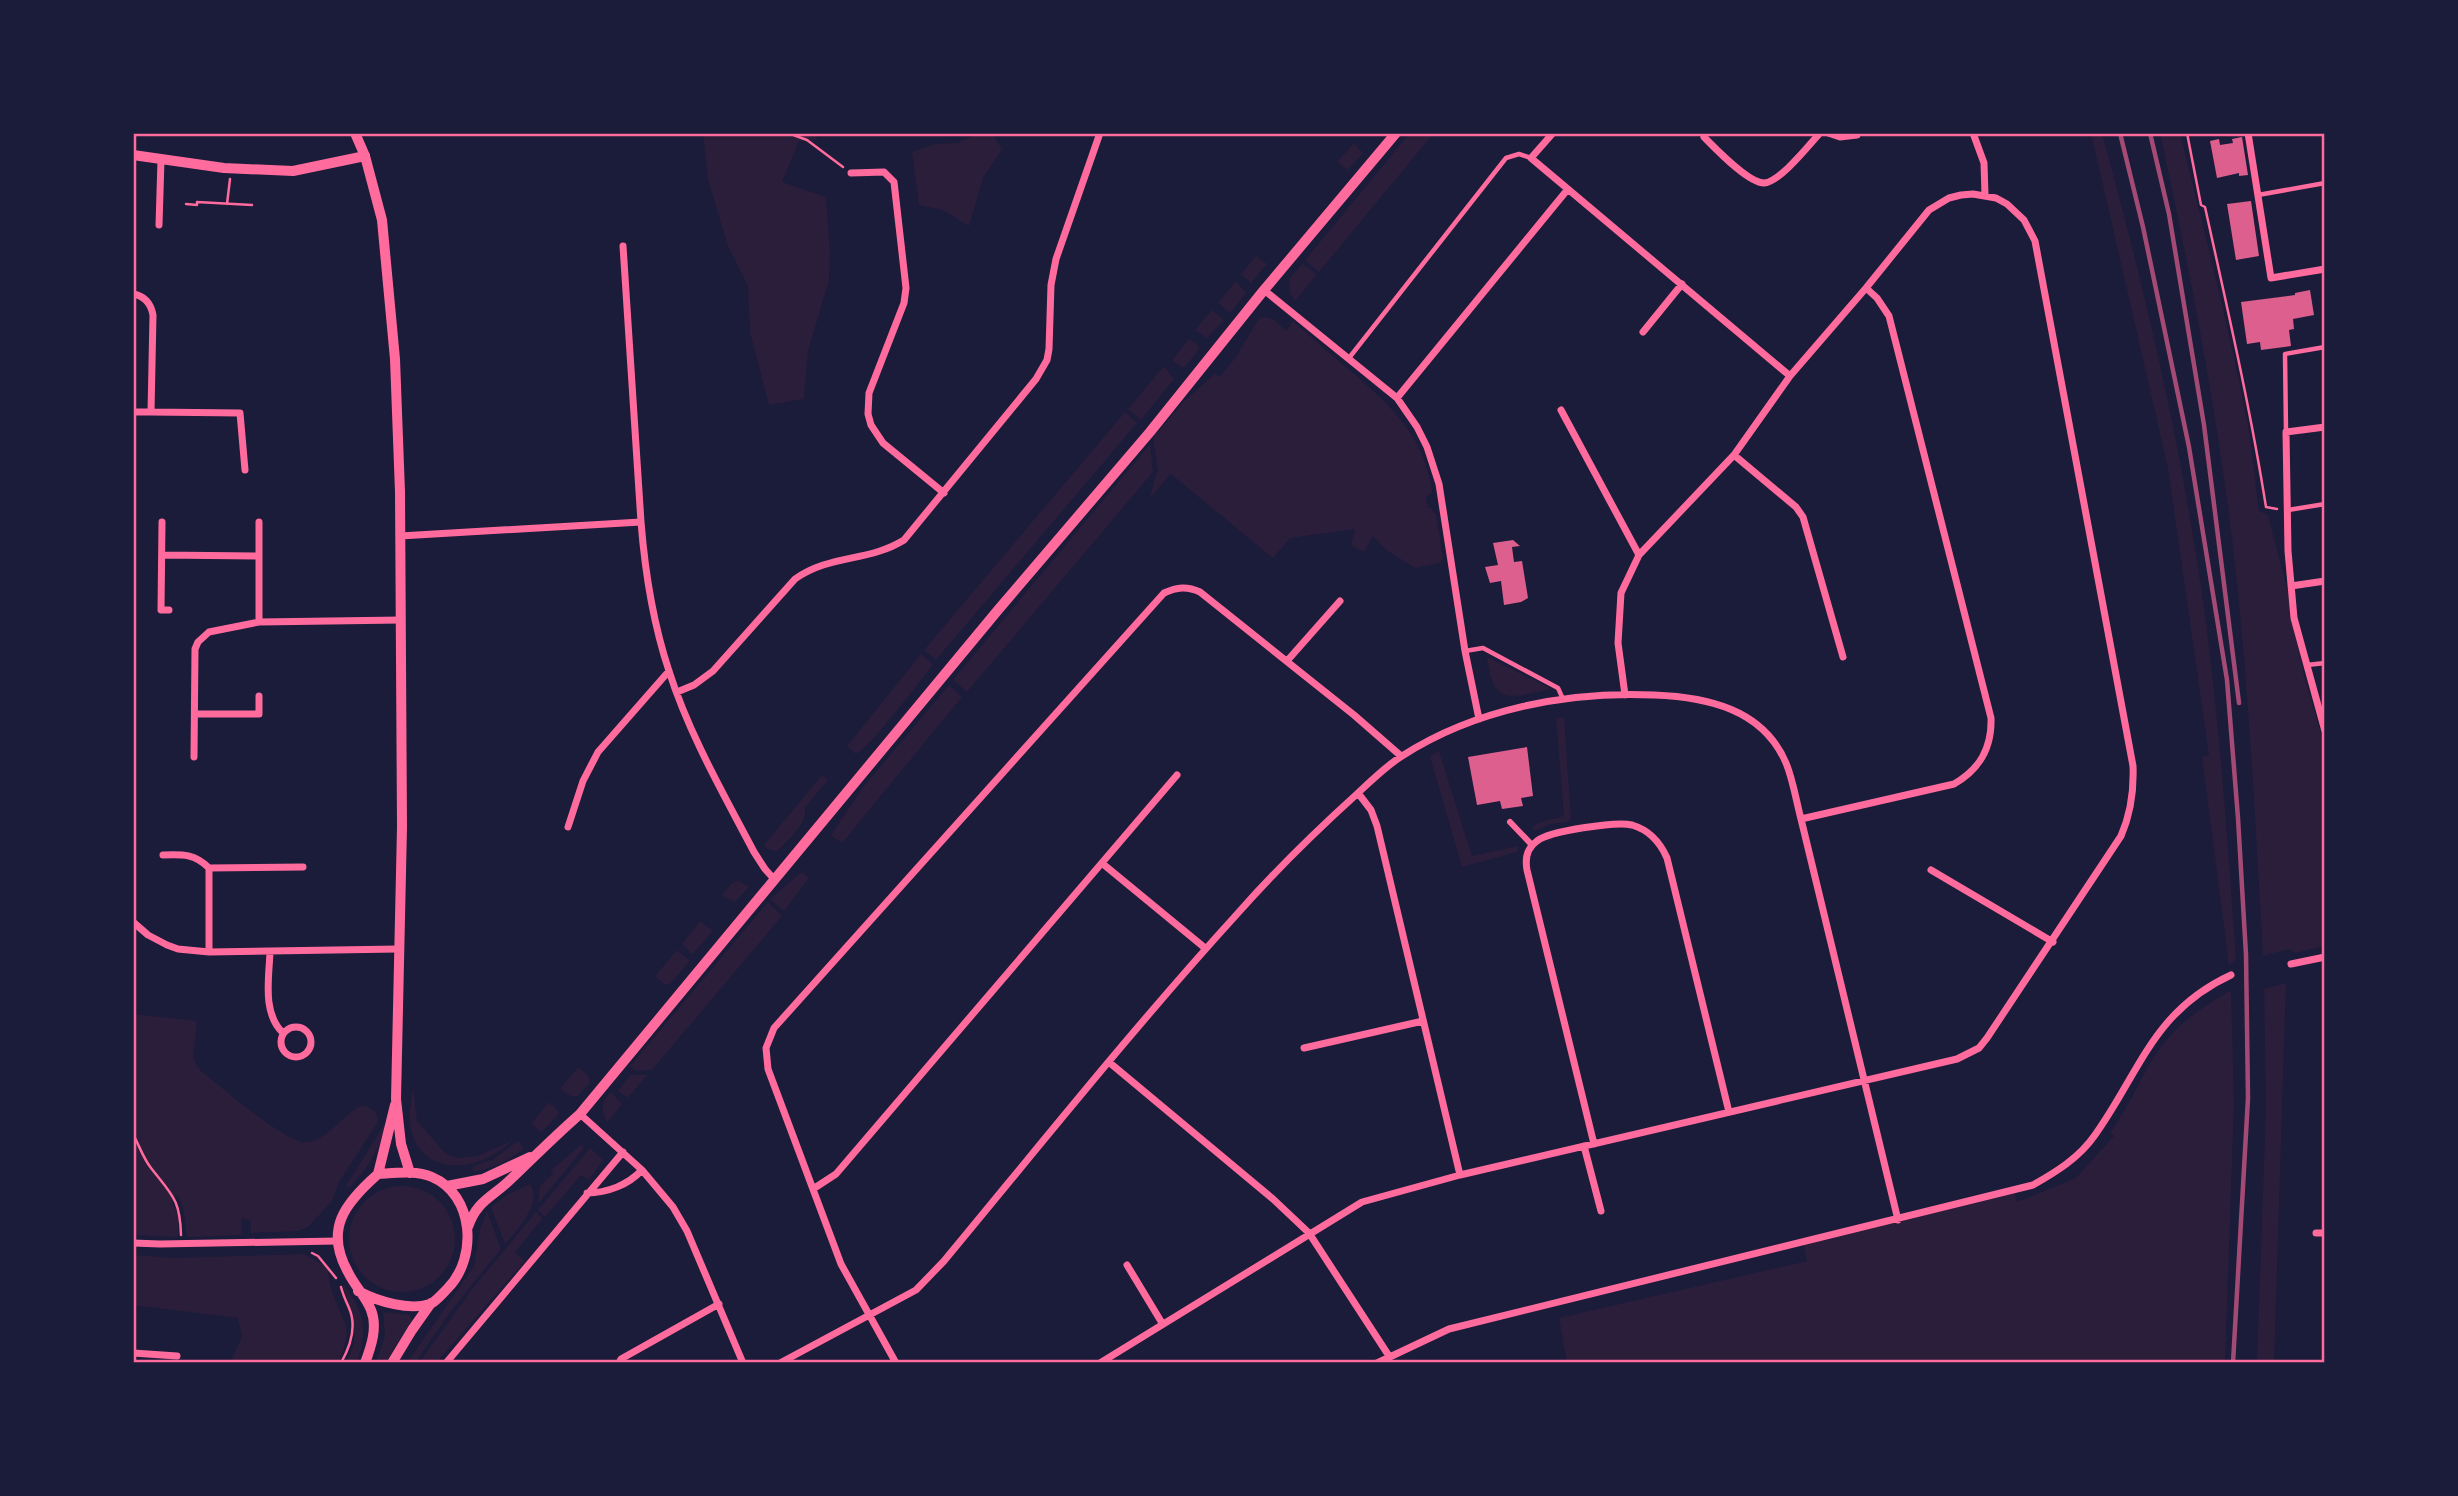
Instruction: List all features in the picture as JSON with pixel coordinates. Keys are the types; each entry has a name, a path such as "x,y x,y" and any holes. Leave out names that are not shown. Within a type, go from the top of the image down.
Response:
{"main road":[{"path":"355,133 365,156 382,220 395,359 400,536 402,827 396,1099 401,1144 410,1173"},
{"path":"393,1363 431,1303 452,1284 463,1265 468,1227 480,1204 510,1181 533,1156 580,1114 1396,133"},
{"path":"365,1363 373,1332 372,1311 346,1269 337,1241 339,1220 351,1200 378,1174 396,1099"},
{"path":"447,1186 483,1179 533,1156"},
{"path":"378,1174 410,1173 430,1176 447,1186 461,1205 468,1227"},
{"path":"358,1291 376,1300 405,1306 431,1303"}],"street":[{"path":"677,692 694,685 713,671 796,579 812,568 830,561 875,553 895,545 911,533 1042,370 1049,349 1051,285 1056,258 1100,133"},
{"path":"1553,133 1531,158 1790,376"},
{"path":"1704,137 1750,179 1763,183 1776,178 1820,133"},
{"path":"1828,133 1840,137 1857,135"},
{"path":"1973,133 1984,163 1985,195"},
{"path":"2248,133 2272,278 2325,268"},
{"path":"133,155 231,169 293,171 365,156"},
{"path":"159,225 161,160"},
{"path":"851,173 884,172 894,182 906,272 904,303 869,393 868,414 871,425 883,443 944,494"},
{"path":"1397,398 1568,189"},
{"path":"1100,1363 1362,1202 1460,1175 1958,1059 1979,1048 2053,942 2121,836 2131,807 2133,766 2035,241 2016,211 1985,195 1973,194 1950,198 1929,210 1790,376 1734,455 1639,555 1621,593 1618,643 1625,695"},
{"path":"623,246 644,561 653,607 677,692 718,783 759,860 774,879"},
{"path":"1643,331 1682,284"},
{"path":"1801,819 1954,784 1973,771 1980,762 1986,752 1991,730 1991,718 1889,316 1877,298 1866,288"},
{"path":"1264,290 1397,398 1417,427 1436,468 1465,651 1479,719"},
{"path":"133,294 148,302 153,315 152,412"},
{"path":"1561,410 1639,555"},
{"path":"133,412 240,413 245,470"},
{"path":"2325,426 2286,432 2287,510 2294,618 2325,731"},
{"path":"1734,455 1796,507 1803,517 1843,657"},
{"path":"162,522 161,610 169,610"},
{"path":"259,522 259,622"},
{"path":"400,536 641,522"},
{"path":"162,555 258,556"},
{"path":"2291,586 2325,581"},
{"path":"896,1363 841,1264 768,1069 766,1045 774,1028 1154,603 1172,589 1191,588 1200,592 1401,756"},
{"path":"1287,661 1340,601"},
{"path":"194,757 194,656 198,642 209,632 259,622 401,620"},
{"path":"568,827 583,781 598,752 669,671"},
{"path":"780,1363 916,1290 1205,948 1278,868 1401,756 1479,719 1563,699 1625,695 1692,698 1725,706 1745,715 1770,737 1783,756 1801,819 1898,1220"},
{"path":"195,714 259,714 259,696"},
{"path":"813,1189 836,1174 1177,775"},
{"path":"1358,793 1377,826 1460,1175"},
{"path":"1510,822 1532,845"},
{"path":"1594,1144 1527,870 1526,861 1532,845 1546,835 1624,823 1646,831 1662,847 1667,858 1729,1112"},
{"path":"163,855 185,854 200,859 209,868 209,953"},
{"path":"1103,864 1205,948"},
{"path":"209,868 303,867"},
{"path":"1931,870 2053,942"},
{"path":"133,922 167,945 209,953 398,949"},
{"path":"270,952 268,1002 271,1017 283,1033"},
{"path":"2291,964 2325,957"},
{"path":"1377,1363 1449,1329 2033,1185 2064,1167 2094,1136 2137,1063 2167,1021 2193,997 2231,975"},
{"path":"1304,1048 1423,1021"},
{"path":"291,1027 302,1027 310,1037 310,1048 301,1056 288,1056 281,1045 283,1033 291,1027"},
{"path":"1110,1063 1273,1199 1309,1233 1389,1356"},
{"path":"580,1114 642,1170 664,1194 681,1219 743,1363"},
{"path":"1584,1146 1601,1211"},
{"path":"446,1363 623,1152"},
{"path":"587,1193 624,1185 642,1170"},
{"path":"133,1243 337,1241"},
{"path":"1127,1265 1162,1323"},
{"path":"619,1363 621,1359 719,1304"},
{"path":"133,1353 177,1356"}],"lane":[{"path":"1349,358 1506,158 1519,154 1531,158"},
{"path":"2258,194 2325,183"},
{"path":"2286,432 2285,354 2325,347"},
{"path":"2287,510 2325,504"},
{"path":"1465,651 1483,648 1558,688 1563,699"},
{"path":"2306,666 2325,663"}],"path":[{"path":"788,133 807,139 851,173"},
{"path":"2187,133 2201,205 2205,207 2230,311 2266,507 2287,510"},
{"path":"227,204 231,169"},
{"path":"186,204 197,205 197,202 252,205"},
{"path":"133,1134 149,1166 168,1186 181,1212 181,1244"},
{"path":"318,1256 340,1284 350,1310 353,1325 349,1349 341,1363"}],"shaded area":[{"path":"703,133 816,133 817,140 799,141 782,182 826,197 829,281 808,351 804,399 769,405 750,332 748,286 728,246 708,180"},
{"path":"979,133 991,133 1002,149 983,178 969,226 943,210 919,205 912,152 935,144 958,143"},
{"path":"1410,133 1434,133 1319,272 1305,260"},
{"path":"2091,133 2102,133 2129,234 2165,388 2194,542 2215,698 2224,802 2236,959 2229,965 2202,757 2209,755 2168,468"},
{"path":"2160,133 2180,133 2241,389 2259,511 2268,515 2289,596 2304,676 2325,748 2325,946 2295,953 2290,949 2263,956 2246,683 2224,476 2184,247"},
{"path":"1354,143 1363,153 1348,170 1337,162"},
{"path":"1256,256 1267,264 1251,283 1241,274"},
{"path":"1302,264 1317,274 1295,301 1290,293 1289,279"},
{"path":"1236,281 1246,293 1229,312 1218,303"},
{"path":"1212,310 1224,320 1207,338 1195,330"},
{"path":"1259,318 1273,319 1286,331 1293,321 1367,385 1410,432 1428,470 1432,492 1426,497 1428,508 1436,515 1443,558 1440,563 1415,568 1386,550 1373,536 1364,552 1351,545 1355,529 1290,538 1273,558 1171,474 1150,498 1158,471 1153,438 1184,401 1215,374 1220,377 1236,357"},
{"path":"1189,339 1200,348 1185,367 1181,367 1172,360"},
{"path":"1164,366 1174,379 1141,420 1128,409"},
{"path":"1125,412 1137,423 936,660 924,650"},
{"path":"1150,444 1153,472 967,692 953,680"},
{"path":"921,654 933,665 883,727 856,754 847,746"},
{"path":"1487,657 1552,689 1515,696 1499,692 1494,685"},
{"path":"949,685 962,697 842,843 831,835 864,786"},
{"path":"1564,717 1571,818 1568,822 1550,824 1535,831 1532,827 1540,822 1564,816 1556,718"},
{"path":"1439,751 1472,856 1518,846 1517,852 1462,867 1430,756"},
{"path":"822,775 828,780 805,807 803,820 796,831 777,851 768,849 764,845"},
{"path":"800,873 809,878 784,911 770,899"},
{"path":"738,880 749,887 735,902 722,895"},
{"path":"768,902 782,916 652,1070 635,1071 630,1066"},
{"path":"700,921 713,931 694,953 691,953 682,944"},
{"path":"677,950 690,961 670,984 665,985 655,976"},
{"path":"2286,983 2274,1363 2257,1363 2266,1106 2264,989"},
{"path":"2231,990 2234,1103 2225,1363 1567,1363 1559,1318 1807,1261 1803,1243 2014,1190 2017,1202 2076,1178 2114,1136 2110,1133 2149,1065 2170,1035 2186,1020"},
{"path":"133,1014 197,1021 193,1059 200,1070 250,1110 292,1138 302,1142 319,1139 361,1106 376,1112 378,1122 339,1182 332,1201 308,1227 298,1231 251,1233 250,1220 241,1218 242,1235 187,1237 183,1210 177,1195 171,1200 178,1215 178,1237 133,1235"},
{"path":"578,1067 588,1075 590,1083 578,1096 571,1096 560,1089"},
{"path":"630,1075 647,1075 628,1098 618,1091"},
{"path":"413,1087 417,1121 446,1154 458,1158 478,1156 516,1139 487,1158 470,1164 434,1161 417,1146 412,1135 410,1117"},
{"path":"611,1092 622,1104 608,1122 603,1114 603,1106"},
{"path":"549,1102 559,1114 542,1132 531,1124"},
{"path":"384,1125 375,1152 349,1188 346,1186"},
{"path":"518,1141 524,1148 513,1157 473,1172 473,1166 492,1160"},
{"path":"581,1145 584,1148 538,1204 540,1186 553,1173 551,1170"},
{"path":"590,1148 603,1160 589,1180 581,1175 545,1217 538,1210"},
{"path":"530,1184 534,1199 531,1207 522,1224 505,1244 491,1207 507,1195"},
{"path":"402,1186 422,1190 439,1202 451,1219 455,1239 451,1259 439,1276 422,1288 402,1292 382,1288 365,1276 353,1259 349,1239 353,1219 365,1202 382,1190"},
{"path":"487,1211 501,1249 451,1311 415,1363 407,1363 474,1266 480,1229"},
{"path":"536,1212 543,1218 515,1252 525,1261 436,1363 419,1363 473,1288"},
{"path":"304,1254 327,1267 332,1291 346,1327 346,1342 338,1363 230,1363 242,1337 238,1318 133,1305 133,1255 173,1258"},
{"path":"343,1284 355,1302 362,1321 363,1341 356,1363 346,1363 355,1332"},
{"path":"385,1312 410,1315 412,1320 385,1363 376,1363 385,1336"}],"building":[{"path":"2242,137 2248,175 2239,176 2239,173 2217,178 2210,141 2219,139 2220,145 2233,143 2232,139"},
{"path":"2251,201 2259,256 2236,260 2227,204"},
{"path":"2310,290 2314,315 2293,319 2294,329 2289,330 2291,346 2261,350 2260,342 2247,344 2241,302 2295,295"},
{"path":"1513,540 1520,546 1512,547 1514,562 1522,561 1528,598 1504,605 1501,581 1490,583 1485,567 1498,565 1493,543"},
{"path":"1527,747 1533,796 1521,798 1523,806 1502,809 1500,801 1477,805 1468,757"}],"railway":[{"path":"2120,133 2143,227 2189,447 2227,680 2246,955 2248,1098 2233,1363"},
{"path":"2150,133 2169,214 2204,425 2239,703"}]}
